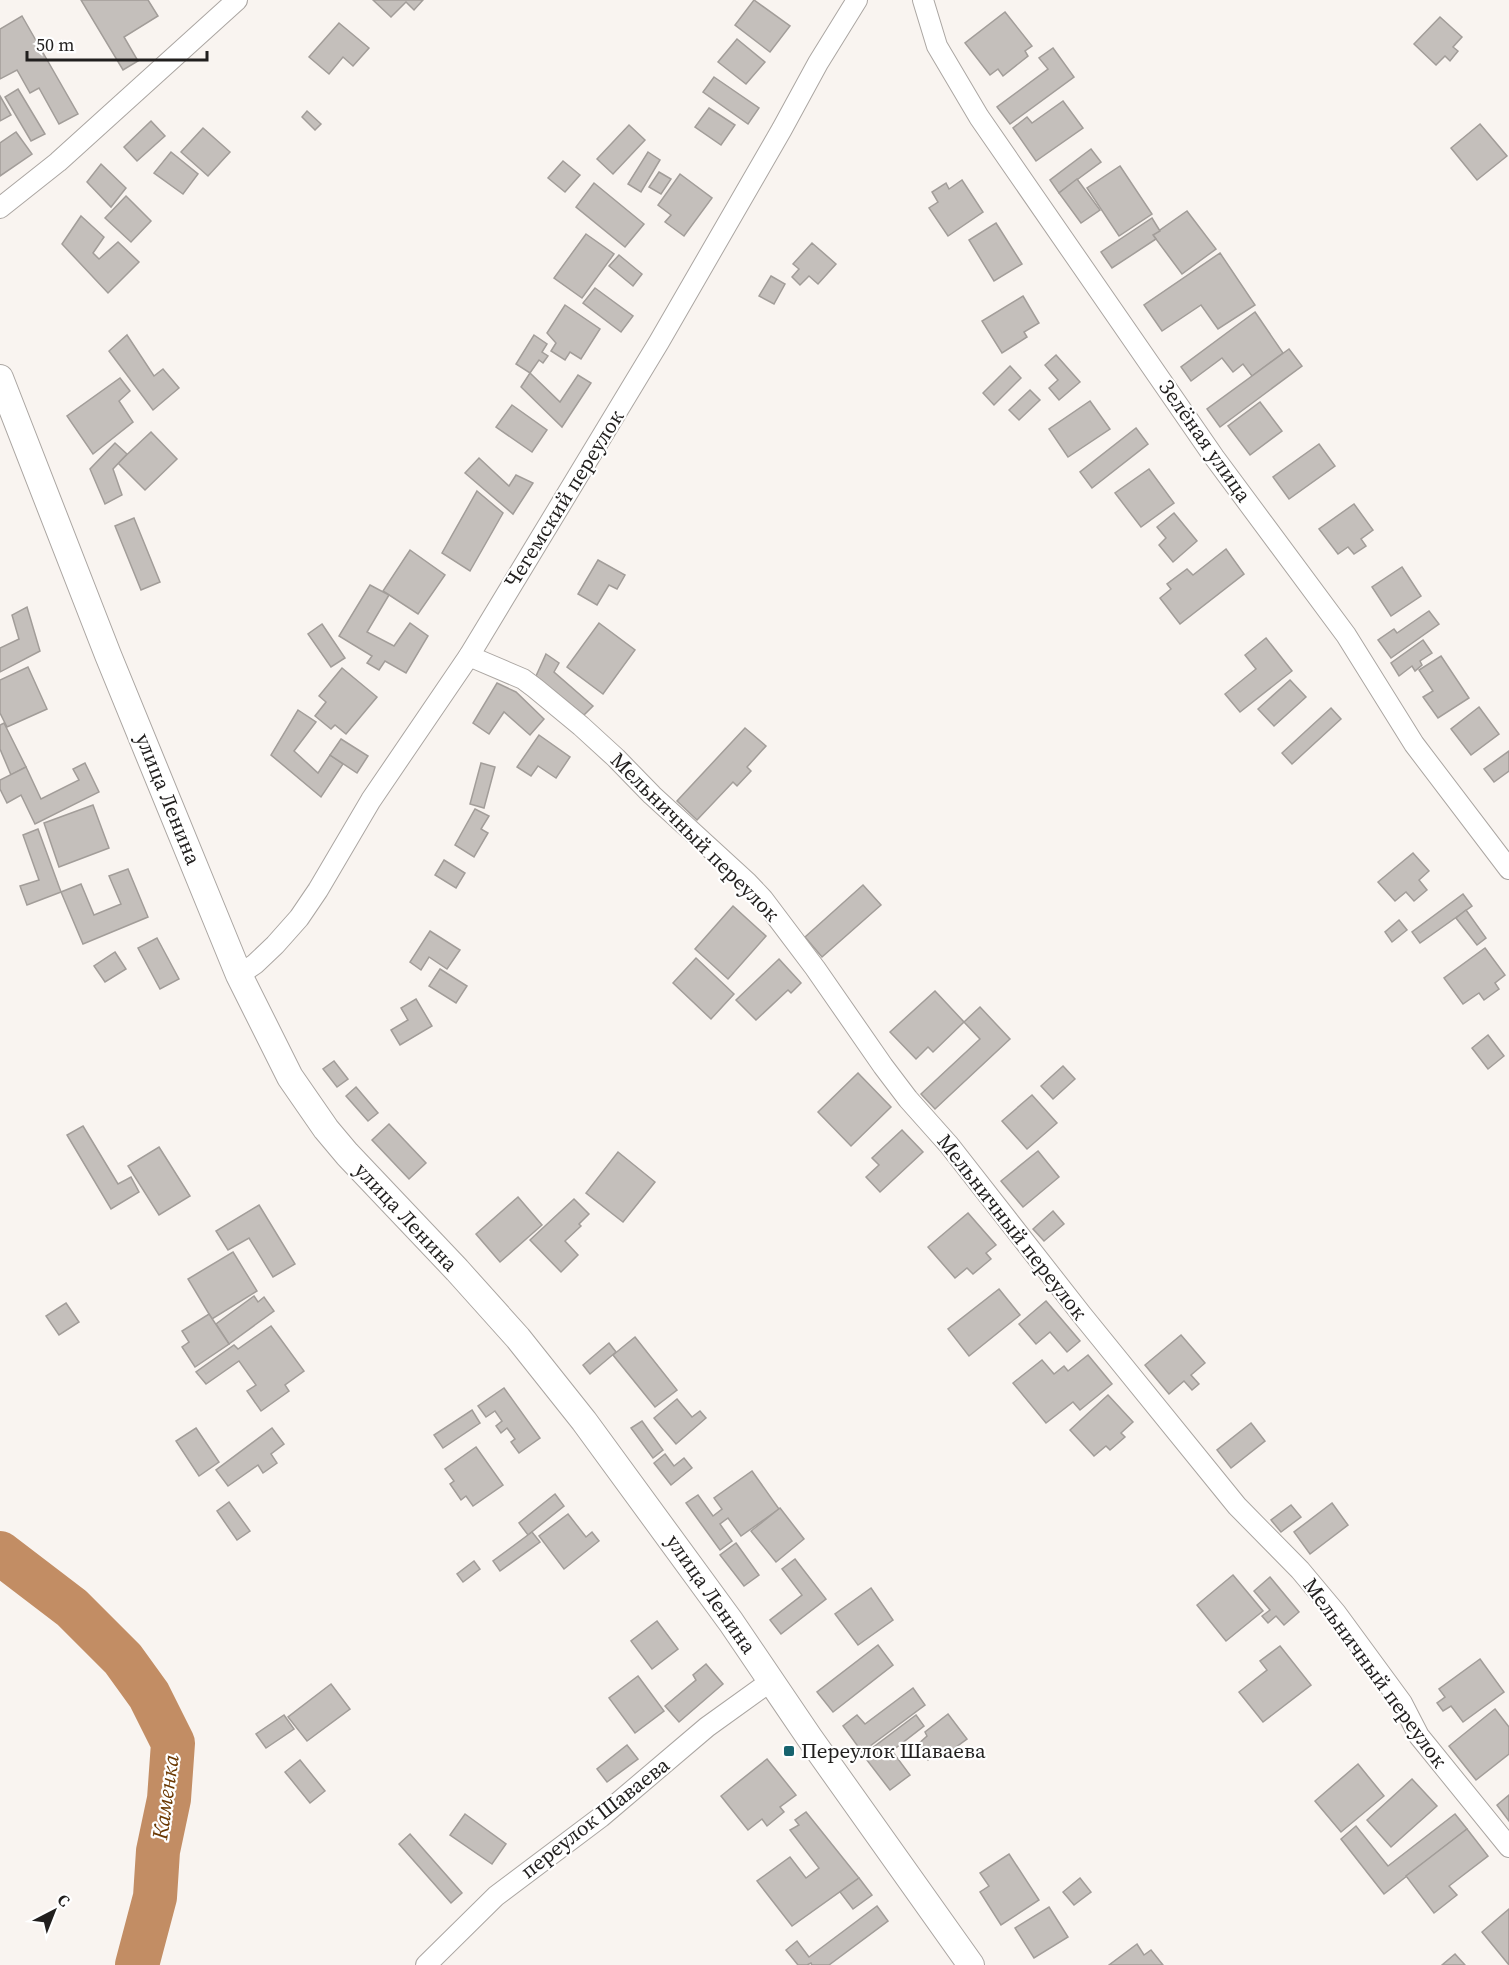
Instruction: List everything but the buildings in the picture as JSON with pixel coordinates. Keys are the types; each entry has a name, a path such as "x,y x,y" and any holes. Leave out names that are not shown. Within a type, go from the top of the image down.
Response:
{"street":[{"path":"0,208 58,162 237,0"},
{"name":"Чегемский переулок","path":"239,975 276,945 299,918 371,800 469,656 659,342 818,63 857,0"},
{"name":"Зелёная улица","path":"923,0 937,46 979,117 1214,457 1346,635 1414,744 1509,868"},
{"name":"улица Ленина","path":"0,378 104,644 239,975 290,1077 326,1129 347,1154 457,1270 532,1354 647,1505 971,1965"},
{"name":"Мельничный переулок","path":"469,656 523,679 536,688 616,758 763,899 908,1099 949,1145 1082,1315 1237,1506 1300,1570 1336,1613 1401,1703 1424,1743 1509,1847"},
{"name":"переулок Шаваева","path":"426,1965 496,1896 601,1817 708,1727 771,1681"}],"waterway":[{"name":"Каменка","path":"0,1553 72,1608 123,1659 149,1695 173,1743 169,1799 158,1851 155,1897 137,1965"}],"place":[{"name":"Переулок Шаваева","path":"789,1751"}]}
